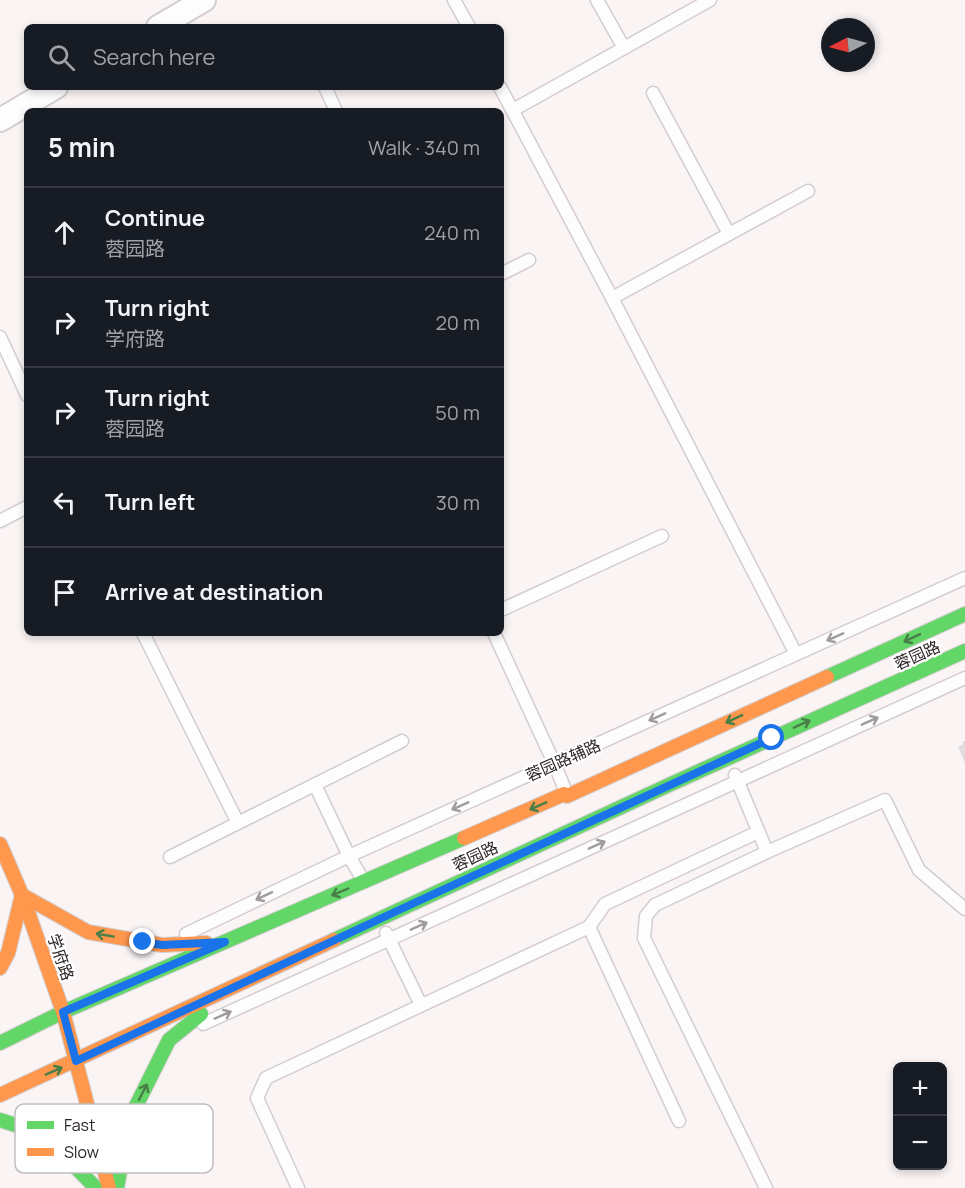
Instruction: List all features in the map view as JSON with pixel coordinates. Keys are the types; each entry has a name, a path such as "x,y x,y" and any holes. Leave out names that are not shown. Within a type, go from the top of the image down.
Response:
{"street":[{"path":"163,24 204,0"},
{"path":"0,120 51,90"},
{"name":"蓉园路","path":"0,1043 63,1012 564,794 567,796 965,614"},
{"name":"蓉园路","path":"0,1095 729,757 965,651"},
{"name":"学府路","path":"0,844 22,896 63,1012 87,1104"},
{"path":"0,968 8,953 22,896 88,932 162,945 225,942"},
{"path":"137,1104 170,1040 236,986"},
{"path":"0,1120 15,1125"},
{"path":"81,1173 96,1188"},
{"name":"学府路","path":"105,1173 109,1188"},
{"path":"117,1188 120,1173"}],"lane":[{"path":"454,0 467,24"},
{"path":"597,0 624,48"},
{"path":"513,110 710,0"},
{"path":"326,90 335,108"},
{"path":"502,90 796,654"},
{"path":"653,93 729,234"},
{"path":"612,298 808,191"},
{"path":"504,272 529,260"},
{"path":"0,337 24,389"},
{"path":"0,521 24,509"},
{"path":"504,609 662,536"},
{"name":"蓉园路辅路","path":"162,945 349,856 965,578"},
{"path":"144,636 238,823"},
{"path":"495,636 567,796"},
{"path":"170,1040 965,678"},
{"path":"170,857 402,741"},
{"path":"729,757 737,782 767,852"},
{"path":"315,785 349,856 364,881"},
{"path":"766,1188 645,938 646,915 656,905 767,852 885,800 920,870 965,909"},
{"path":"298,1188 257,1098 266,1078 590,927 605,904 758,832"},
{"path":"378,919 420,1005"},
{"path":"590,927 679,1120"}],"building":[{"path":"965,743 965,763 958,747"}],"traffic: fast":[{"path":"827,677 965,614"},
{"path":"334,940 965,651"},
{"path":"0,1043 63,1012 464,838"},
{"path":"137,1104 169,1040 201,1014"},
{"path":"0,1120 15,1125"},
{"path":"81,1173 96,1188"},
{"path":"117,1188 120,1173"}],"traffic: slow":[{"path":"464,838 564,794 567,796 827,677"},
{"path":"0,844 22,895 63,1012 87,1104"},
{"path":"0,968 8,953 22,895 88,932 162,945 206,943"},
{"path":"0,1095 334,940"},
{"path":"105,1173 109,1188"}],"route":[{"path":"143,942 162,945 225,942 63,1012 76,1061 772,738"}]}
